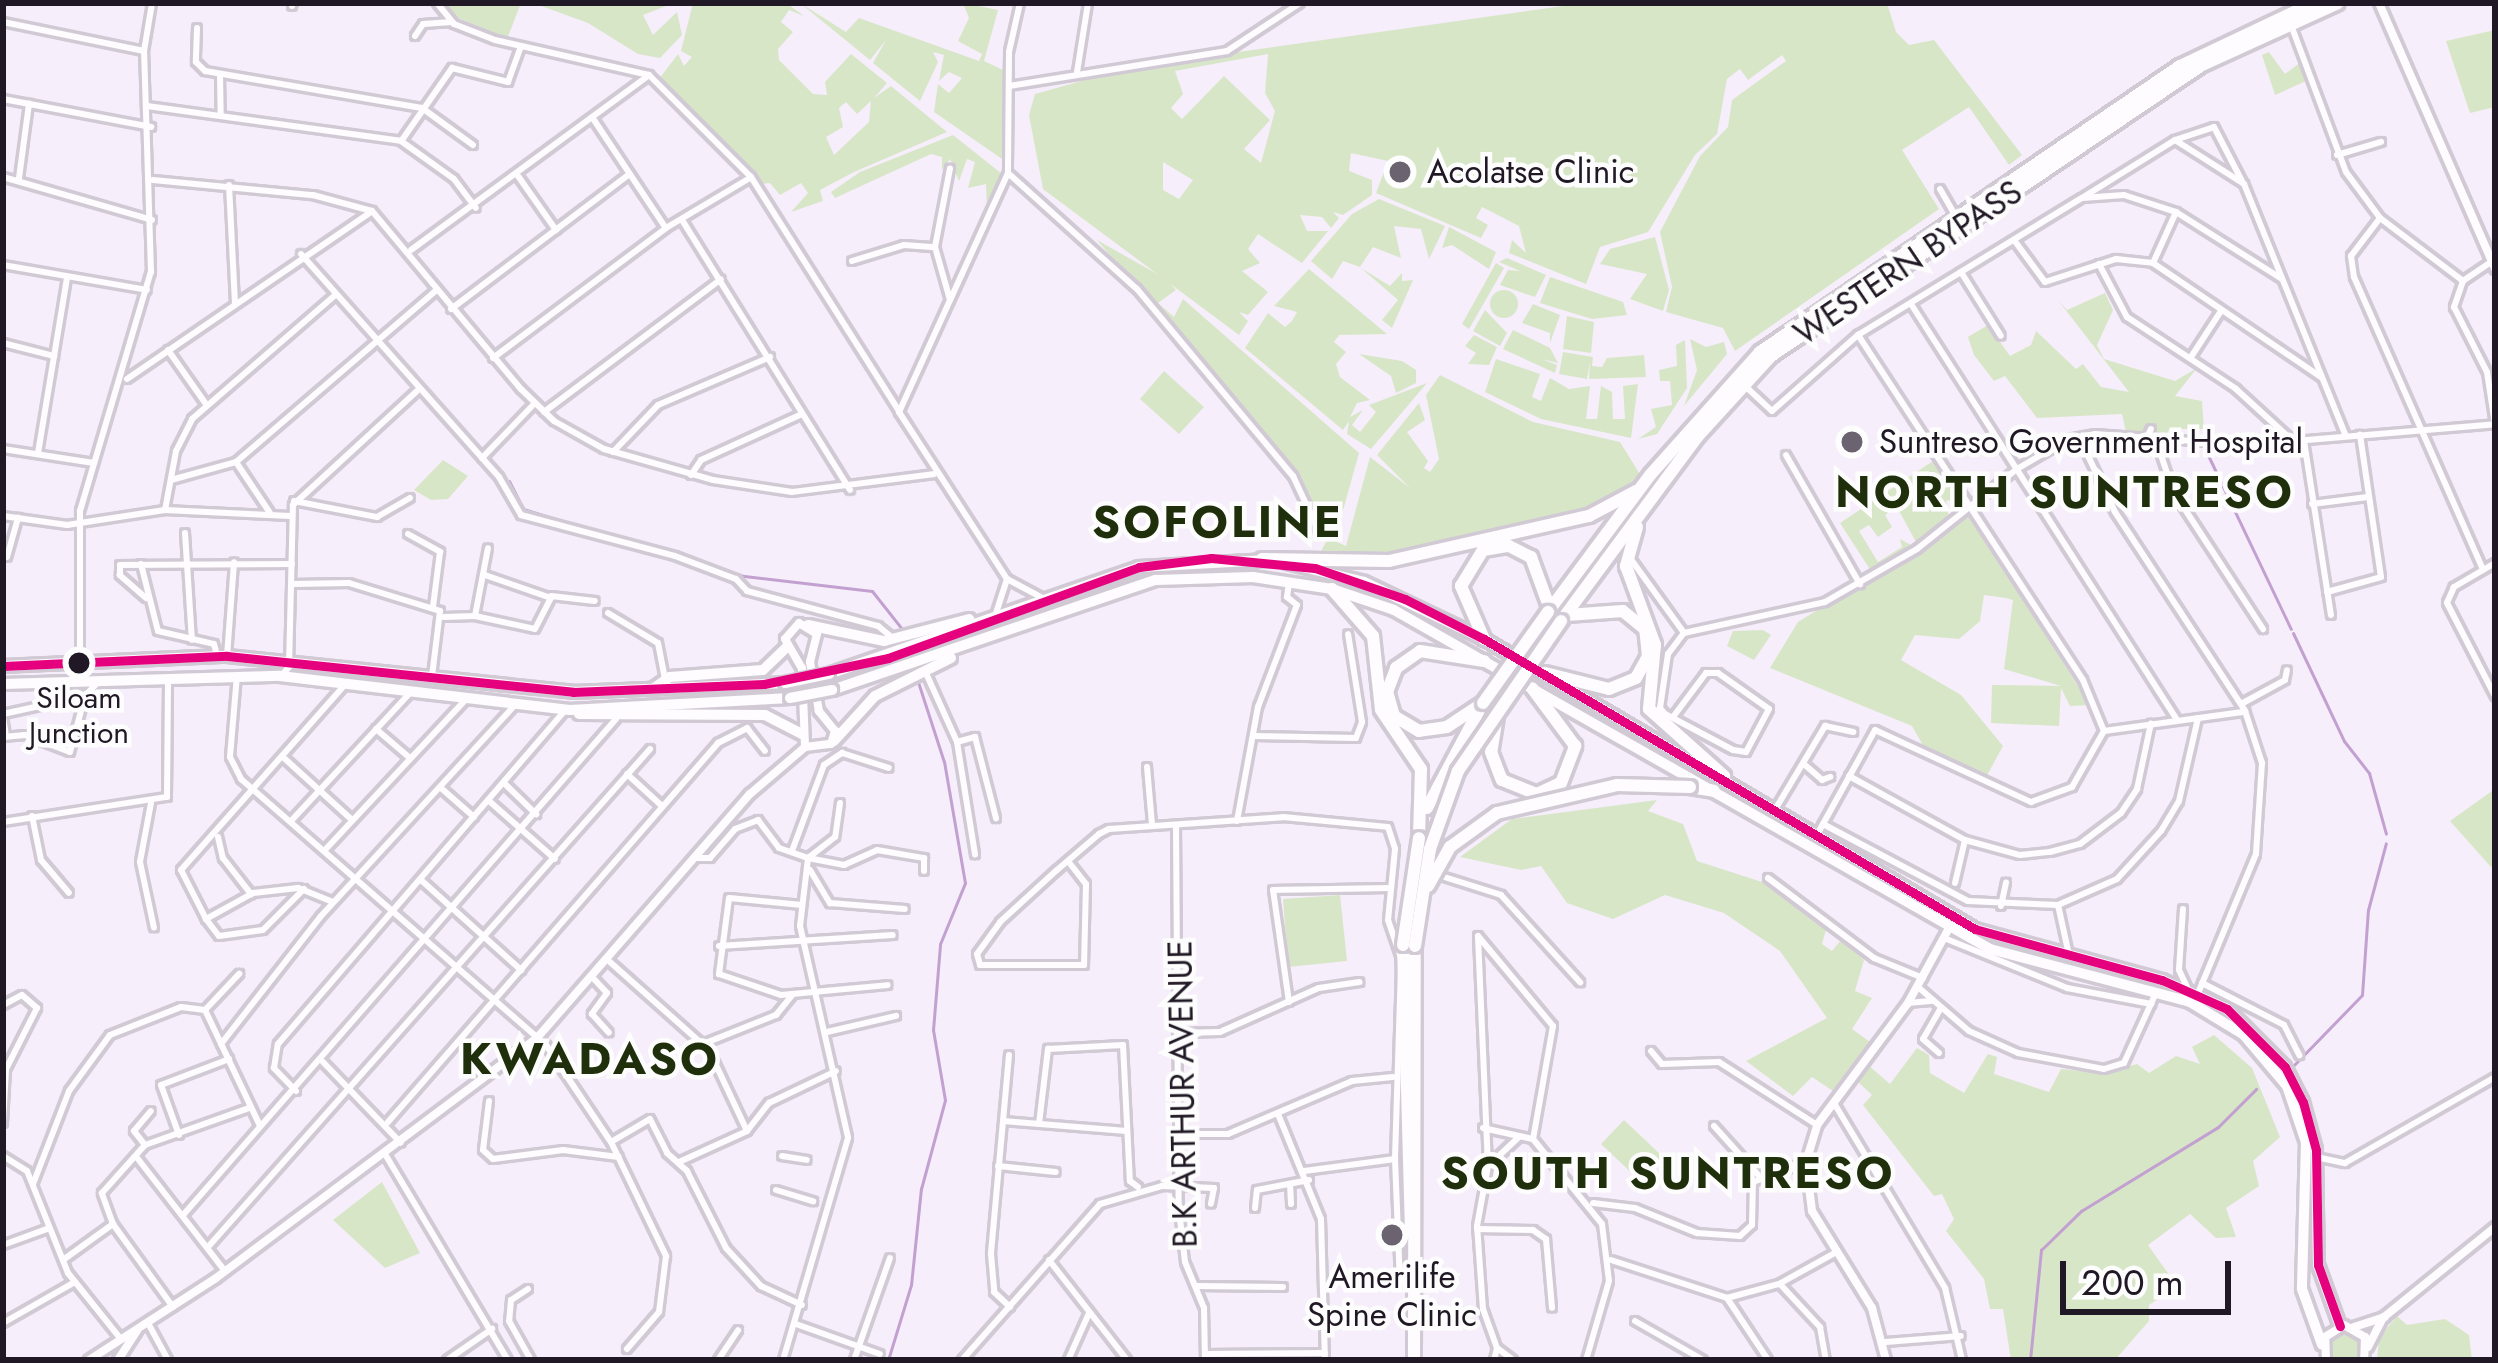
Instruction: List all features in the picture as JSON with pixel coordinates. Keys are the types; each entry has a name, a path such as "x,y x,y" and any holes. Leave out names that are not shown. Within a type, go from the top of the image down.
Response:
{"highway":[{"name":"WESTERN BYPASS","path":"1420,903 1442,812 1498,709 1739,380 1956,218 2193,65 2313,3"},
{"name":"WESTERN BYPASS","path":"2286,14 2338,3"},
{"name":"WESTERN BYPASS","path":"1419,838 1450,753 1483,704 1642,488 1739,380 2193,65"},
{"path":"1262,559 1389,561 1588,516 1642,488"},
{"path":"1646,504 1627,557 1630,587 1655,645 1649,709 1724,776"},
{"path":"1484,639 1461,586 1483,550 1509,547 1531,557 1549,611"},
{"path":"1332,589 1373,636 1381,710 1421,769 1419,838 1406,953 1406,1212 1414,1246"},
{"path":"1545,673 1609,689 1636,678 1648,656 1645,629 1623,610 1563,618"},
{"path":"1483,704 1429,732 1401,723 1387,692 1396,668 1420,651 1484,661"},
{"path":"1498,709 1491,752 1502,780 1538,794 1562,784 1575,746 1532,688"},
{"path":"1414,1360 1406,953 1420,903 1450,847 1497,813 1617,785 1714,791"}],"main road":[{"path":"3,666 222,656 556,692 785,682 829,674 1041,597 1171,561 1262,559 1364,582 1484,639 1776,808 1820,828 1975,929 2069,959 2196,988 2241,1021 2285,1067 2303,1102 2316,1157 2318,1265 2347,1326"},
{"path":"568,710 790,698 832,690 1156,580 1288,581 1332,589 1394,610 1714,791 1947,933 2154,998 2244,1035 2287,1086 2307,1159 2302,1288 2322,1354"},
{"path":"808,625 846,638 895,640 990,615"},
{"path":"833,741 875,696 996,633"},
{"path":"653,689 665,679 763,670 787,647"},
{"path":"3,684 80,677 280,676 616,719 765,715 802,735"}],"street":[{"path":"80,677 78,524 124,381 147,290 153,180 144,51 152,3"},
{"path":"437,3 452,22"},
{"path":"899,412 1008,172 1009,86 1019,3"},
{"path":"1077,72 1088,3"},
{"path":"1009,86 1227,50 1300,3"},
{"path":"1684,633 1804,611 1860,584 1971,508 2017,469 2079,436 2157,442 2304,441 2495,424 2487,372 2454,307 2463,281 2493,266 2379,3"},
{"path":"2286,14 2337,155 2380,218 2463,281"},
{"path":"3,22 144,51"},
{"path":"415,36 423,24 452,22 521,46 649,75 752,177 934,474 1006,579 1041,597"},
{"path":"197,28 196,62 220,75 422,108 473,145"},
{"path":"401,141 458,64 508,82 521,46"},
{"path":"220,75 221,116"},
{"path":"411,250 476,208 649,75"},
{"path":"3,99 151,127"},
{"path":"19,179 29,104"},
{"path":"147,106 401,141 454,179 476,208"},
{"path":"594,120 666,228"},
{"path":"1739,380 1772,411 1858,335 2111,176 2175,140 2214,127 2244,184 2346,436"},
{"path":"2175,140 2244,184"},
{"path":"2337,155 2381,142"},
{"path":"950,168 935,247 950,302"},
{"path":"1008,172 1137,290 1293,476 1320,534"},
{"path":"518,176 556,230"},
{"path":"451,309 628,176"},
{"path":"2111,176 2116,195"},
{"path":"3,177 152,220"},
{"path":"493,358 666,228 752,177"},
{"path":"153,180 229,185 372,211 411,250 451,309 535,403 613,452 692,475 778,490 850,490 934,474"},
{"path":"229,185 235,304"},
{"path":"1940,189 1956,218"},
{"path":"2082,198 2116,195 2176,212 2282,279"},
{"path":"124,381 302,254 372,211"},
{"path":"2153,263 2176,212"},
{"path":"2380,218 2350,267 2416,431 2495,577"},
{"path":"682,220 850,490"},
{"path":"2014,240 2044,283 2099,264 2153,263 2321,377"},
{"path":"853,261 904,244 935,247"},
{"path":"302,254 374,344 482,458 526,517 675,556 736,579 747,591 880,627 895,640"},
{"path":"2099,264 2120,311 2192,357 2293,441"},
{"path":"3,265 147,290"},
{"path":"1960,272 2001,336"},
{"path":"38,454 67,278"},
{"path":"544,412 721,279"},
{"path":"171,480 236,462 438,290"},
{"path":"165,510 183,433 206,404 335,296"},
{"path":"1911,304 2176,719"},
{"path":"2192,357 2221,311"},
{"path":"1858,335 2083,680 2104,731"},
{"path":"3,343 54,356"},
{"path":"168,350 206,404"},
{"path":"613,452 658,405 770,358"},
{"path":"280,676 290,660 290,516 294,501 417,391"},
{"path":"482,458 535,403"},
{"path":"692,475 701,460 803,414"},
{"path":"2146,440 2151,429"},
{"path":"2327,592 2380,577 2360,435"},
{"path":"2079,436 2115,512 2243,708 2262,763 2263,821 2196,988"},
{"path":"2304,441 2331,615"},
{"path":"2157,442 2173,491 2263,629"},
{"path":"3,448 95,464"},
{"path":"1786,454 1860,584"},
{"path":"236,462 270,513"},
{"path":"2312,504 2368,497"},
{"path":"294,501 377,517 410,498"},
{"path":"3,516 78,524 165,510 290,516"},
{"path":"7,557 18,518"},
{"path":"185,533 192,640"},
{"path":"408,534 440,552 433,608"},
{"path":"475,616 488,548"},
{"path":"1627,557 1684,633"},
{"path":"222,656 234,562"},
{"path":"141,564 146,598 161,634 214,644 222,656"},
{"path":"146,598 118,573 120,565 292,564"},
{"path":"2489,566 2454,586 2446,603 2495,697"},
{"path":"485,575 551,596 595,601"},
{"path":"990,615 1006,579"},
{"path":"1237,821 1258,707 1297,605 1287,597 1288,581"},
{"path":"292,584 349,584 433,608 444,617 475,616 535,629 551,596"},
{"path":"608,614 658,643 665,679"},
{"path":"432,676 444,617"},
{"path":"93,1357 225,1271 536,1039 610,962 786,760 802,735 809,712 802,668 787,647 790,627 808,625 817,634 810,662 819,711 833,741 821,751 806,747 786,760"},
{"path":"1673,716 1706,673 1718,673 1768,707 1750,748 1732,751 1673,716 1660,708 1660,686 1684,633"},
{"path":"1255,736 1356,737 1362,722 1348,634"},
{"path":"2104,731 2243,708 2285,680 2287,670"},
{"path":"2484,677 2495,670"},
{"path":"925,671 957,742 975,855"},
{"path":"3,822 151,801 170,792 168,675"},
{"path":"237,675 230,758 256,792 536,1039 611,1142 666,1256 659,1312 627,1349"},
{"path":"85,696 3,716 4,737 25,735 70,752 85,696 99,677"},
{"path":"304,889 263,930 219,936 181,870 218,836 346,683"},
{"path":"291,822 411,692"},
{"path":"323,851 466,699"},
{"path":"221,1044 334,903 357,884 515,705"},
{"path":"296,1091 274,1068 278,1044 568,710"},
{"path":"2104,731 2072,787 2031,802 1881,730 1820,828 1953,895 2001,906 2058,905 2116,879 2152,844 2179,801 2198,718"},
{"path":"184,1214 426,944 616,719"},
{"path":"1849,776 1965,840 2020,855 2080,844 2103,830 2137,789 2151,723"},
{"path":"1776,808 1825,726 1853,732"},
{"path":"376,729 411,759"},
{"path":"388,1122 662,806 741,729 751,729 765,752"},
{"path":"802,735 806,747"},
{"path":"957,742 975,737 996,818"},
{"path":"208,1247 355,1090 650,748"},
{"path":"792,851 824,765 842,753 890,769"},
{"path":"284,758 351,820"},
{"path":"1805,765 1822,780 1830,777"},
{"path":"1148,767 1152,824"},
{"path":"627,774 662,806"},
{"path":"504,783 536,814"},
{"path":"441,788 474,818"},
{"path":"488,800 555,859"},
{"path":"151,801 140,862 154,928"},
{"path":"808,858 835,837 839,802"},
{"path":"32,816 41,860 69,892"},
{"path":"696,859 710,858 735,830 756,820 792,851 808,858 844,865 880,850 924,858 924,871"},
{"path":"1068,861 1086,884 1084,965 980,964 977,953 994,927 1068,861 1109,829 1237,821 1377,821 1390,831 1394,864 1388,920 1406,953 1394,1077 1400,1281 1414,1287"},
{"name":"B.K ARTHUR AVENUE","path":"1176,825 1182,1248 1197,1286 1205,1357"},
{"path":"218,836 223,858 251,894"},
{"path":"1955,883 1965,840"},
{"path":"783,1360 847,1150 836,1071 802,940 808,858"},
{"path":"1394,864 1495,890 1580,982"},
{"path":"809,871 830,903 905,909"},
{"path":"1768,878 1940,1009 2018,1053 2104,1069 2124,1063 2154,998"},
{"path":"420,879 521,970"},
{"path":"2001,906 2006,883"},
{"path":"1288,1002 1274,890 1388,888"},
{"path":"206,920 251,894 304,889 334,903"},
{"path":"792,995 719,974 719,946 729,898 802,905"},
{"path":"2058,905 2069,959"},
{"path":"2183,909 2180,970 2196,988 2284,1025 2299,1055"},
{"path":"1886,1360 1886,1342 1863,1292 1833,1254 1812,1210 1806,1162 1817,1125 1915,991 1947,933"},
{"path":"719,946 893,935"},
{"path":"1494,1360 1497,1348 1477,1280 1477,1229 1488,1166 1482,1127 1478,936 1553,1025 1533,1139"},
{"path":"610,962 703,1044 747,1131"},
{"path":"205,1010 239,974"},
{"path":"594,979 607,993 592,1014 608,1033"},
{"path":"1179,1034 1220,1032 1288,1002 1360,982"},
{"path":"703,1044 776,1016 792,995 813,988 888,985"},
{"path":"1915,991 1934,1001"},
{"path":"3,1005 22,995 37,1008 6,1069 3,1123"},
{"path":"33,1184 69,1091 110,1035 181,1007 205,1010"},
{"path":"1939,1053 1923,1039 1940,1009"},
{"path":"205,1010 260,1126"},
{"path":"826,1032 896,1016"},
{"path":"1039,1124 1048,1049 1120,1044 1130,1181 1138,1187"},
{"path":"1651,1051 1662,1064 1719,1062 1817,1125"},
{"path":"1009,1055 993,1284 1010,1306"},
{"path":"179,1135 160,1085 229,1059"},
{"path":"323,1062 388,1122 401,1143"},
{"path":"679,1162 747,1131 769,1103 836,1071"},
{"path":"1179,1134 1228,1134 1352,1082 1394,1077"},
{"path":"2316,1157 2345,1163 2495,1077"},
{"path":"489,1101 483,1150 493,1159 563,1150 619,1156"},
{"path":"1834,1103 1945,1288 1962,1360"},
{"path":"173,1307 113,1224 102,1192 138,1159 146,1144 249,1108"},
{"path":"146,1144 134,1131 151,1111"},
{"path":"1205,1357 1325,1356 1323,1240 1309,1180 1278,1114"},
{"path":"611,1142 647,1118 679,1162 726,1249 760,1286 802,1304"},
{"path":"1003,1121 1127,1131"},
{"path":"1714,1126 1760,1177"},
{"path":"1482,1127 1533,1139 1592,1203 1611,1260 1586,1360"},
{"path":"1488,1166 1519,1137"},
{"path":"385,1154 508,1360"},
{"path":"782,1156 807,1160"},
{"path":"4,1157 33,1184 62,1261 120,1338"},
{"path":"138,1159 225,1271"},
{"path":"1304,1171 1395,1159"},
{"path":"1592,1203 1635,1208 1696,1233 1740,1236 1752,1225 1751,1186 1760,1177 1806,1162"},
{"path":"998,1166 1056,1172"},
{"path":"1255,1208 1257,1190 1309,1180"},
{"path":"1290,1184 1291,1204"},
{"path":"962,1360 1083,1216 1138,1187 1214,1188 1211,1204"},
{"path":"776,1190 813,1201"},
{"path":"62,1261 113,1224"},
{"path":"2322,1354 2347,1326 2384,1317 2495,1227"},
{"path":"3,1245 47,1229"},
{"path":"1477,1229 1532,1230 1546,1239 1552,1308"},
{"path":"1611,1260 1727,1298 1779,1283 1833,1254"},
{"path":"854,1360 890,1258"},
{"path":"1048,1258 1127,1360"},
{"path":"3,1323 75,1282"},
{"path":"1779,1283 1820,1328 1826,1360"},
{"path":"1197,1286 1283,1287"},
{"path":"527,1289 508,1306 531,1360"},
{"path":"1727,1298 1768,1360"},
{"path":"1068,1360 1089,1313"},
{"path":"2366,1356 2384,1317"},
{"path":"1635,1321 1703,1360"},
{"path":"148,1323 168,1360"},
{"path":"796,1324 880,1354"},
{"path":"2347,1326 2366,1356"},
{"path":"118,1360 138,1330"},
{"path":"447,1360 492,1330"},
{"path":"718,1360 738,1330"},
{"path":"1886,1342 1960,1336"},
{"path":"1497,1348 1513,1360"},
{"path":"93,1357 107,1360"}],"green space":[{"path":"444,3 521,3 507,39 454,16"},
{"path":"533,3 674,3 643,15 653,35 677,12 682,35 660,58 638,54 588,23"},
{"path":"693,3 786,3 804,16 789,10 781,22 793,32 778,49 779,60 813,94 827,95 825,82 851,54 887,83 874,98 891,86 947,132 854,172 820,190 823,201 791,212 808,193 801,183 780,195 770,183 760,184 659,79 678,54 684,66 692,57 681,51","holes":["871,101 869,122 834,155 826,137 843,127 839,108 846,102 857,114"]},
{"path":"800,3 846,32 859,18 979,61 982,54 958,41 969,18 963,3 998,10 984,61 1003,70 1005,161 934,112 938,84 949,93 962,78 949,72 939,81 944,55 933,52 938,62 920,101 873,63 886,40 870,60"},
{"path":"1584,3 1887,3 1896,32 1909,45 1934,40 2022,155 2009,165 1969,107 1902,150 1939,209 1735,351 1723,328 1666,312 1672,287 1660,232 1700,156 1728,127 1732,100 1786,61 1782,55 1748,80 1740,69 1727,79 1717,134 1695,155 1648,232 1600,247 1586,284 1509,253 1512,240 1526,253 1519,226 1482,207 1476,218 1488,225 1481,238 1376,193 1388,161 1351,153 1349,171 1372,180 1372,195 1343,215 1333,212 1339,218 1331,228 1322,217 1300,215 1307,231 1328,231 1302,263 1258,234 1248,249 1260,263 1242,271 1268,292 1248,315 1239,312 1248,321 1239,335 1043,189 1029,115 1035,94 1132,67","holes":["1268,54 1265,93 1275,111 1261,163 1244,149 1270,120 1224,76 1182,119 1171,108 1183,94 1175,71","1163,162 1193,180 1179,199 1163,190"]},
{"path":"2495,30 2495,107 2470,113 2446,41"},
{"path":"2269,52 2285,74 2301,62 2306,81 2275,95 2262,55"},
{"path":"953,135 1002,174 987,208 986,184 968,188 975,162 967,159 959,181 950,159 942,170 942,157 931,154 835,198 831,192 860,172"},
{"path":"1379,199 1445,226 1429,259 1421,229 1394,226 1401,258 1373,247 1360,267 1343,261 1332,279 1311,261 1352,214"},
{"path":"1449,227 1496,252 1489,269 1452,245 1442,248"},
{"path":"1655,237 1669,290 1663,311 1630,299 1647,274 1600,264 1610,249"},
{"path":"1097,240 1166,279 1176,290 1158,303 1174,317 1183,299 1359,453 1337,532 1319,527 1295,471"},
{"path":"1507,258 1546,275 1535,297 1500,285 1508,270 1520,271 1499,262"},
{"path":"1496,263 1504,268 1469,329 1462,324"},
{"path":"1361,268 1390,286 1402,273 1402,281 1413,280 1392,328 1382,320 1398,300"},
{"path":"1309,269 1387,334 1339,335 1334,342 1346,352 1336,364 1340,377 1370,400 1357,403 1350,417 1363,410 1352,425 1360,432 1376,412 1369,405 1427,383 1371,449 1347,434 1349,421 1343,430 1245,348 1268,313 1285,327 1292,321 1297,312 1274,306"},
{"path":"1550,277 1623,302 1627,315 1592,319 1540,303"},
{"path":"1504,290 1514,294 1518,304 1514,314 1504,318 1494,314 1490,304 1494,294"},
{"path":"2105,293 2113,310 2097,345 2104,359 2175,381 2197,368 2175,396 2202,401 2204,429 2169,429 2166,439 2126,432 2122,414 2037,418 2005,376 1994,381 1974,355 1968,337 1988,325 2010,356 2031,345 2036,331 2076,369 2083,364 2101,387 2129,392 2058,300 2067,310"},
{"path":"1533,304 1560,315 1550,343 1550,333 1522,323"},
{"path":"1485,310 1507,333 1500,346 1473,331"},
{"path":"1567,316 1594,322 1591,353 1563,349"},
{"path":"1513,330 1550,348 1558,363 1542,359 1557,365 1555,373 1503,349"},
{"path":"1474,335 1497,347 1489,365 1468,364 1476,353 1465,346"},
{"path":"1690,339 1706,347 1724,342 1727,354 1684,406 1697,370"},
{"path":"1685,340 1687,388 1657,434 1638,439 1656,427 1651,409 1672,405 1670,381 1660,381 1659,370 1677,366 1676,345"},
{"path":"1563,352 1593,357 1592,366 1602,367 1607,358 1644,355 1646,377 1589,379 1590,362 1587,379 1559,374"},
{"path":"1359,354 1402,361 1416,370 1416,383 1396,393 1391,376"},
{"path":"1496,359 1540,374 1532,397 1541,401 1550,378 1569,389 1590,386 1586,419 1597,419 1601,386 1612,392 1613,419 1625,419 1623,386 1638,384 1631,438 1541,419 1485,392"},
{"path":"1164,371 1204,407 1179,434 1140,399"},
{"path":"1440,375 1533,422 1620,442 1641,476 1604,506 1493,535 1380,559 1318,557 1328,538 1346,546 1370,457 1410,488 1377,455 1419,403 1425,420 1407,432 1428,461 1424,468 1430,472 1439,459 1426,395"},
{"path":"443,460 468,476 448,499 431,500 414,490"},
{"path":"1933,461 1957,499 1946,501 1949,519 1916,542 1897,507 1885,515 1892,527 1878,537 1869,525 1859,531 1878,562 1902,547 1900,539 1911,545 1871,571 1840,523"},
{"path":"1970,516 2090,705 2070,706 2061,688 2059,726 1991,723 1992,685 2061,686 2004,669 2013,600 1984,595 1980,621 1959,639 1915,635 1901,660 1961,695 2003,746 1985,779 1924,747 1912,726 1770,668 1798,622"},
{"path":"1763,630 1771,635 1754,660 1727,646 1733,631"},
{"path":"2492,791 2495,866 2491,867 2450,821"},
{"path":"1657,800 1648,811 1683,824 1697,861 1762,882 1826,930 1822,944 1832,951 1841,940 1864,960 1855,991 1872,998 1852,1029 1870,1042 1836,1093 1812,1077 1793,1096 1746,1061 1827,1018 1780,951 1724,913 1665,895 1613,919 1567,903 1541,866 1521,870 1460,857 1512,819"},
{"path":"1340,895 1347,961 1288,967 1283,899"},
{"path":"2214,1035 2252,1068 2280,1137 2253,1161 2259,1186 2226,1208 2236,1237 2216,1238 2190,1214 2148,1245 2177,1286 2149,1305 2149,1321 2115,1360 2011,1360 2003,1309 1990,1309 1984,1279 1946,1231 1954,1219 1942,1194 1934,1196 1863,1105 1872,1095 1857,1081 1868,1065 1890,1084 1917,1048 1929,1055 1930,1073 1964,1093 1988,1054 1997,1057 1994,1074 2049,1092 2061,1069 2103,1073 2137,1064 2149,1073 2176,1056 2200,1064 2192,1047"},
{"path":"1624,1120 1662,1156 1639,1180 1601,1144"},
{"path":"382,1182 420,1253 385,1268 333,1220"},
{"path":"2397,1316 2407,1325 2445,1319 2469,1335 2472,1360 2377,1360 2379,1338"},
{"path":"2345,1333 2356,1337 2360,1348 2356,1359 2345,1363 2334,1359 2330,1348 2334,1337"}],"waterway":[{"path":"2206,451 2291,629"},
{"path":"509,481 523,509 744,576 872,591 902,629"},
{"path":"2293,633 2344,741 2369,773 2386,834"},
{"path":"888,1360 911,1285 921,1189 945,1100 933,1030 940,944 965,883 944,762 918,682"},
{"path":"2292,1067 2362,995 2368,910 2386,843"},
{"path":"2030,1360 2041,1250 2081,1211 2218,1127 2256,1089"}],"transit line":[{"path":"3,666 227,656 573,692 764,684 888,658 1139,567 1211,558 1315,568 1405,599 1484,639 1975,929 2162,980 2227,1009 2285,1067 2303,1102 2316,1150 2318,1265 2340,1326"}],"place":[{"name":"Acolatse Clinic","path":"1400,172"},
{"name":"Suntreso Government Hospital","path":"1852,442"},
{"name":"Siloam Junction","path":"79,663"},
{"name":"Amerilife Spine Clinic","path":"1392,1235"}],"district":[{"name":"NORTH SUNTRESO","path":"2065,492"},
{"name":"SOFOLINE","path":"1218,522"},
{"name":"KWADASO","path":"590,1059"},
{"name":"SOUTH SUNTRESO","path":"1668,1173"}]}
